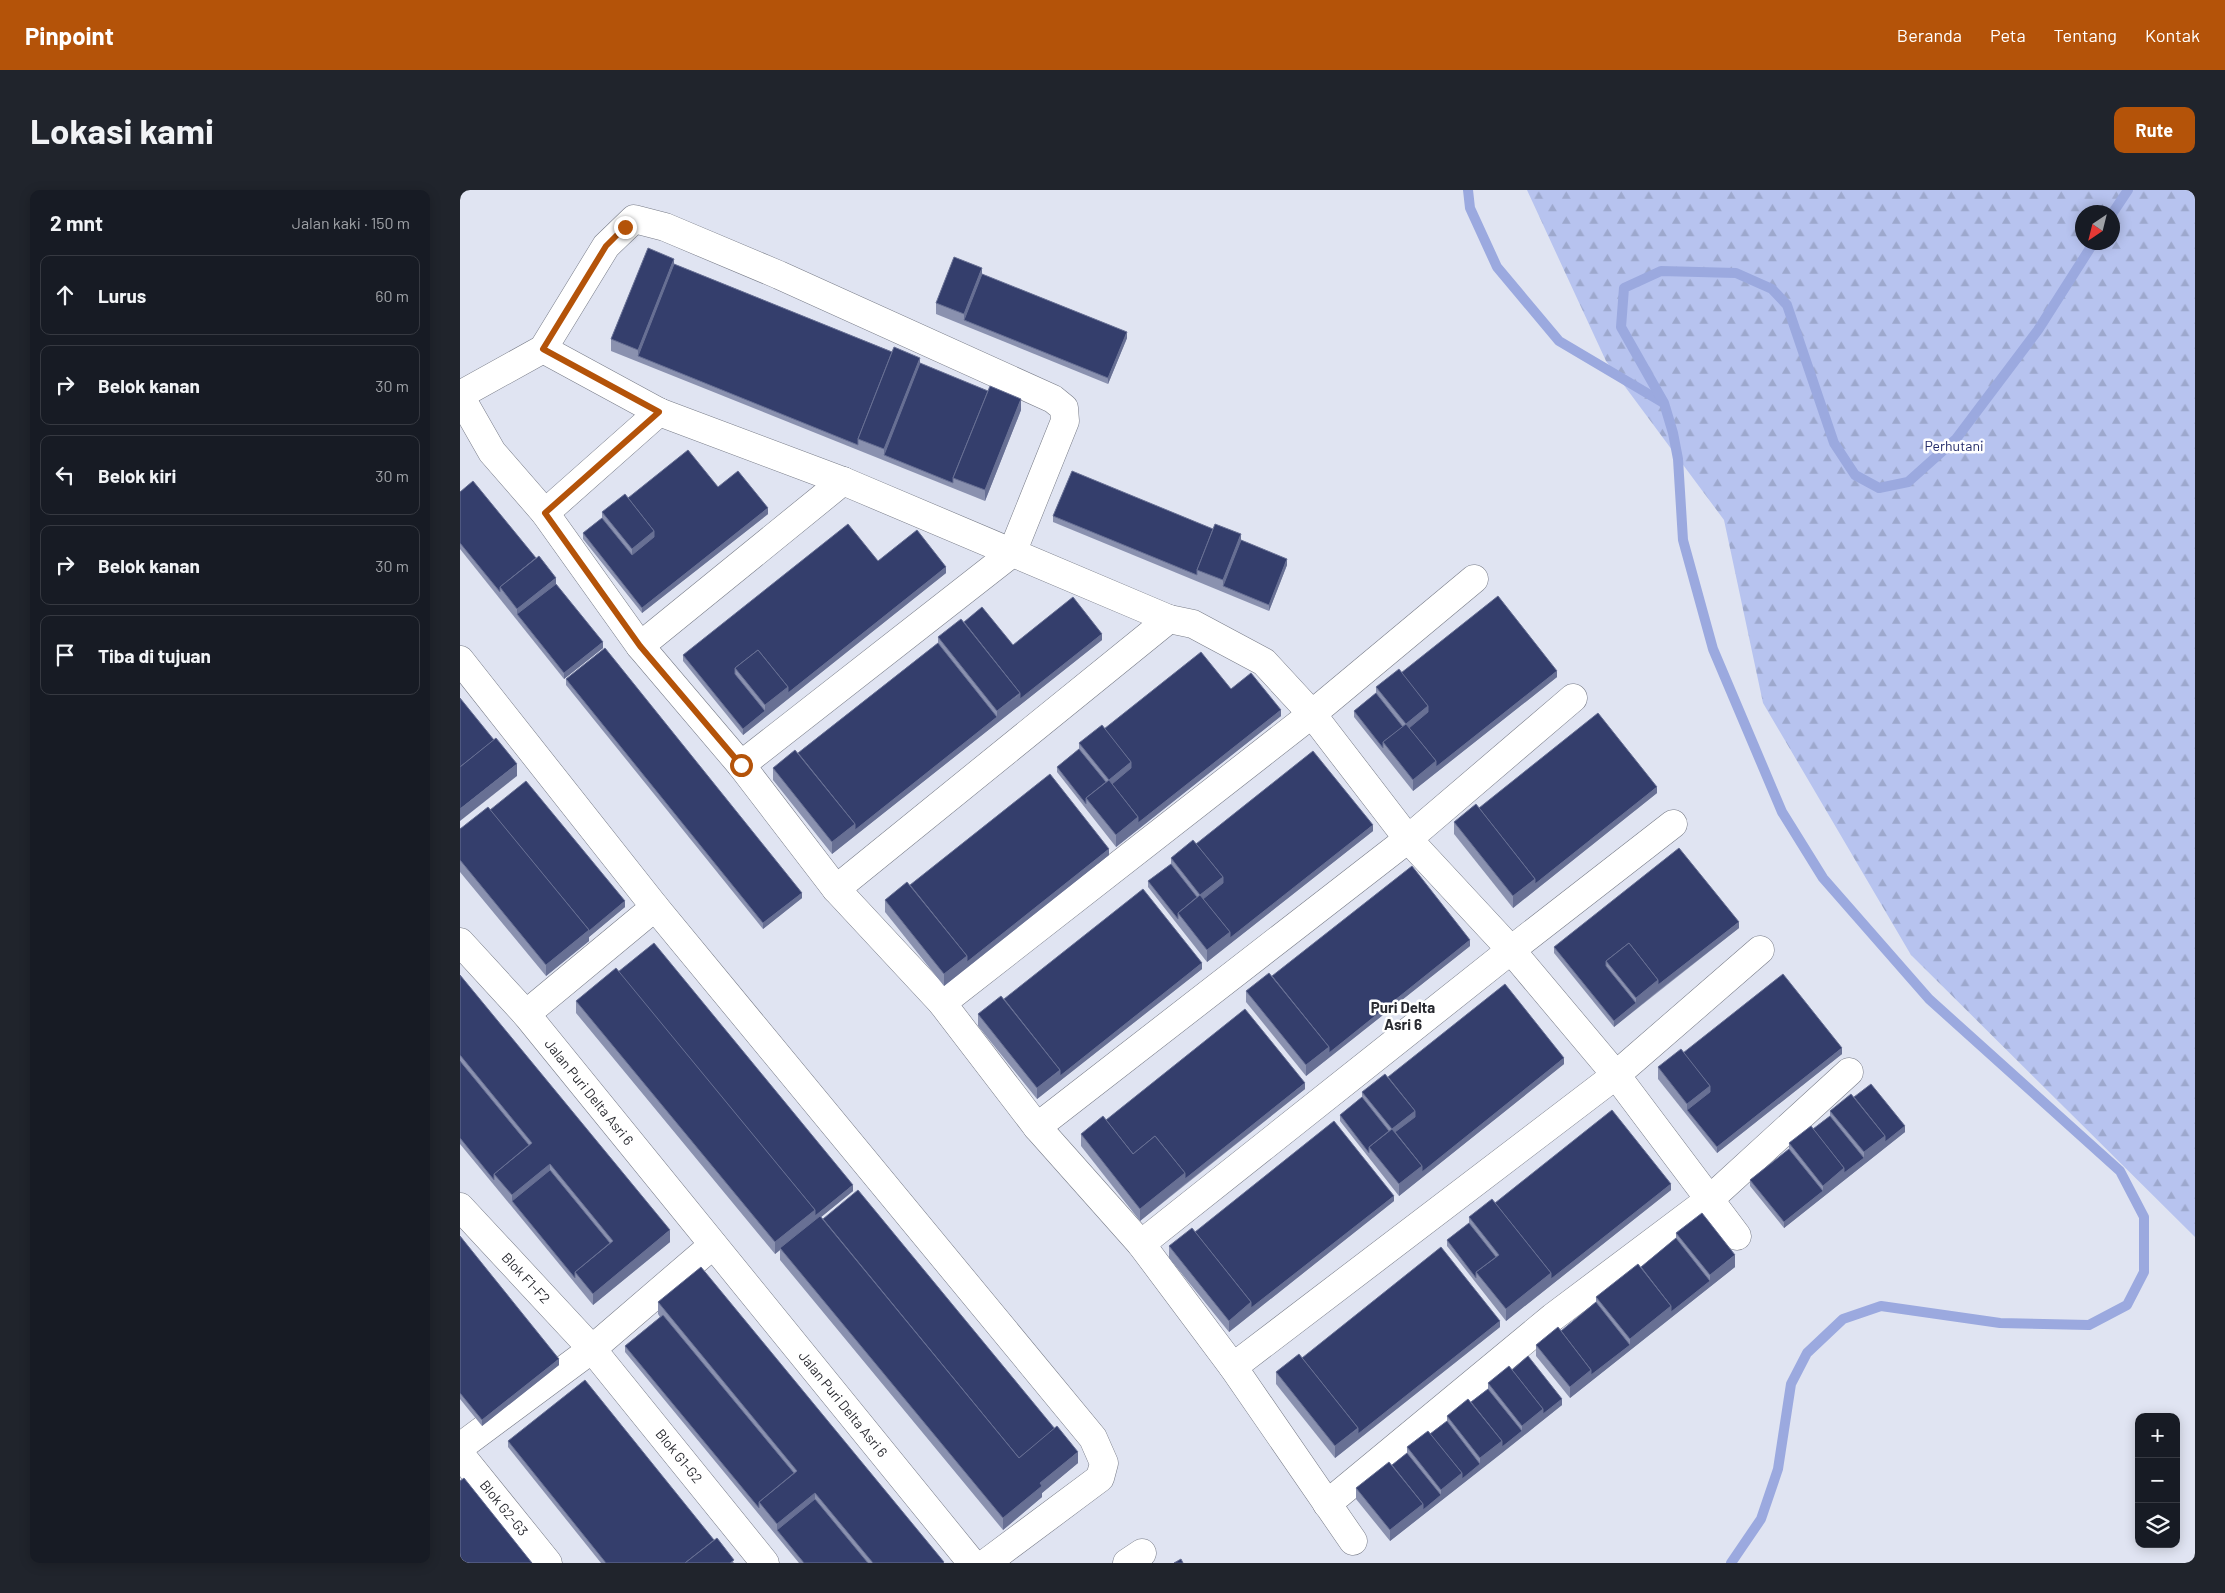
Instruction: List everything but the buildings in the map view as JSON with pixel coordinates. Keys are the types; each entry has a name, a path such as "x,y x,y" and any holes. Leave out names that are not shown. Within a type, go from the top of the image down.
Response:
{"street":[{"path":"741,765 1012,553 1065,421 1064,408 1053,399 779,275 665,227 634,219 606,246 543,349 460,396 492,452 545,513 640,646 741,765 836,889 942,1003 1038,1127 1141,1244 1233,1367 1353,1541"},
{"path":"543,349 659,412 843,482 1169,619 1193,624 1264,662 1312,714 1408,838 1510,950 1616,1075 1737,1236"},
{"path":"545,513 659,412"},
{"path":"640,646 843,482"},
{"path":"942,1003 1312,714 1474,579"},
{"path":"836,889 1169,619"},
{"path":"460,660 655,907 1093,1438 1104,1463 1100,1478 985,1562"},
{"path":"1038,1127 1408,838 1573,698"},
{"path":"1141,1244 1510,950 1672,824"},
{"path":"526,1014 655,907"},
{"name":"Jalan Puri Delta Asri 6","path":"460,942 526,1014 713,1246 985,1562"},
{"path":"1233,1367 1616,1075 1760,950"},
{"path":"1327,1504 1553,1317 1710,1200 1849,1072"},
{"name":"Blok F1-F2","path":"460,1207 592,1349"},
{"path":"460,1447 592,1349 713,1246"},
{"name":"Blok G1-G2","path":"592,1349 765,1563"},
{"name":"Blok G2-G3","path":"460,1454 548,1563"}],"green space":[{"name":"Perhutani","path":"1527,190 2195,190 2195,1237 1911,955 1763,703 1724,520 1606,361"}],"waterway":[{"path":"1468,190 1470,208 1497,267 1559,341 1662,402"},
{"path":"2118,205 2128,190"},
{"path":"1731,1563 1761,1519 1778,1469 1791,1384 1807,1353 1843,1319 1881,1306 2000,1323 2089,1325 2127,1305 2144,1272 2144,1217 2120,1171 1929,999 1823,878 1782,812 1713,649 1683,540 1678,459 1673,433 1664,403 1621,327 1624,288 1661,271 1736,273 1772,289 1787,305 1834,443 1855,475 1879,488 1908,482 1956,439 2038,330 2089,250"}],"district":[{"name":"Puri Delta Asri 6","path":"1403,1016"}],"route":[{"path":"625,227 606,246 543,349 659,412 545,513 640,646 741,765"}]}
